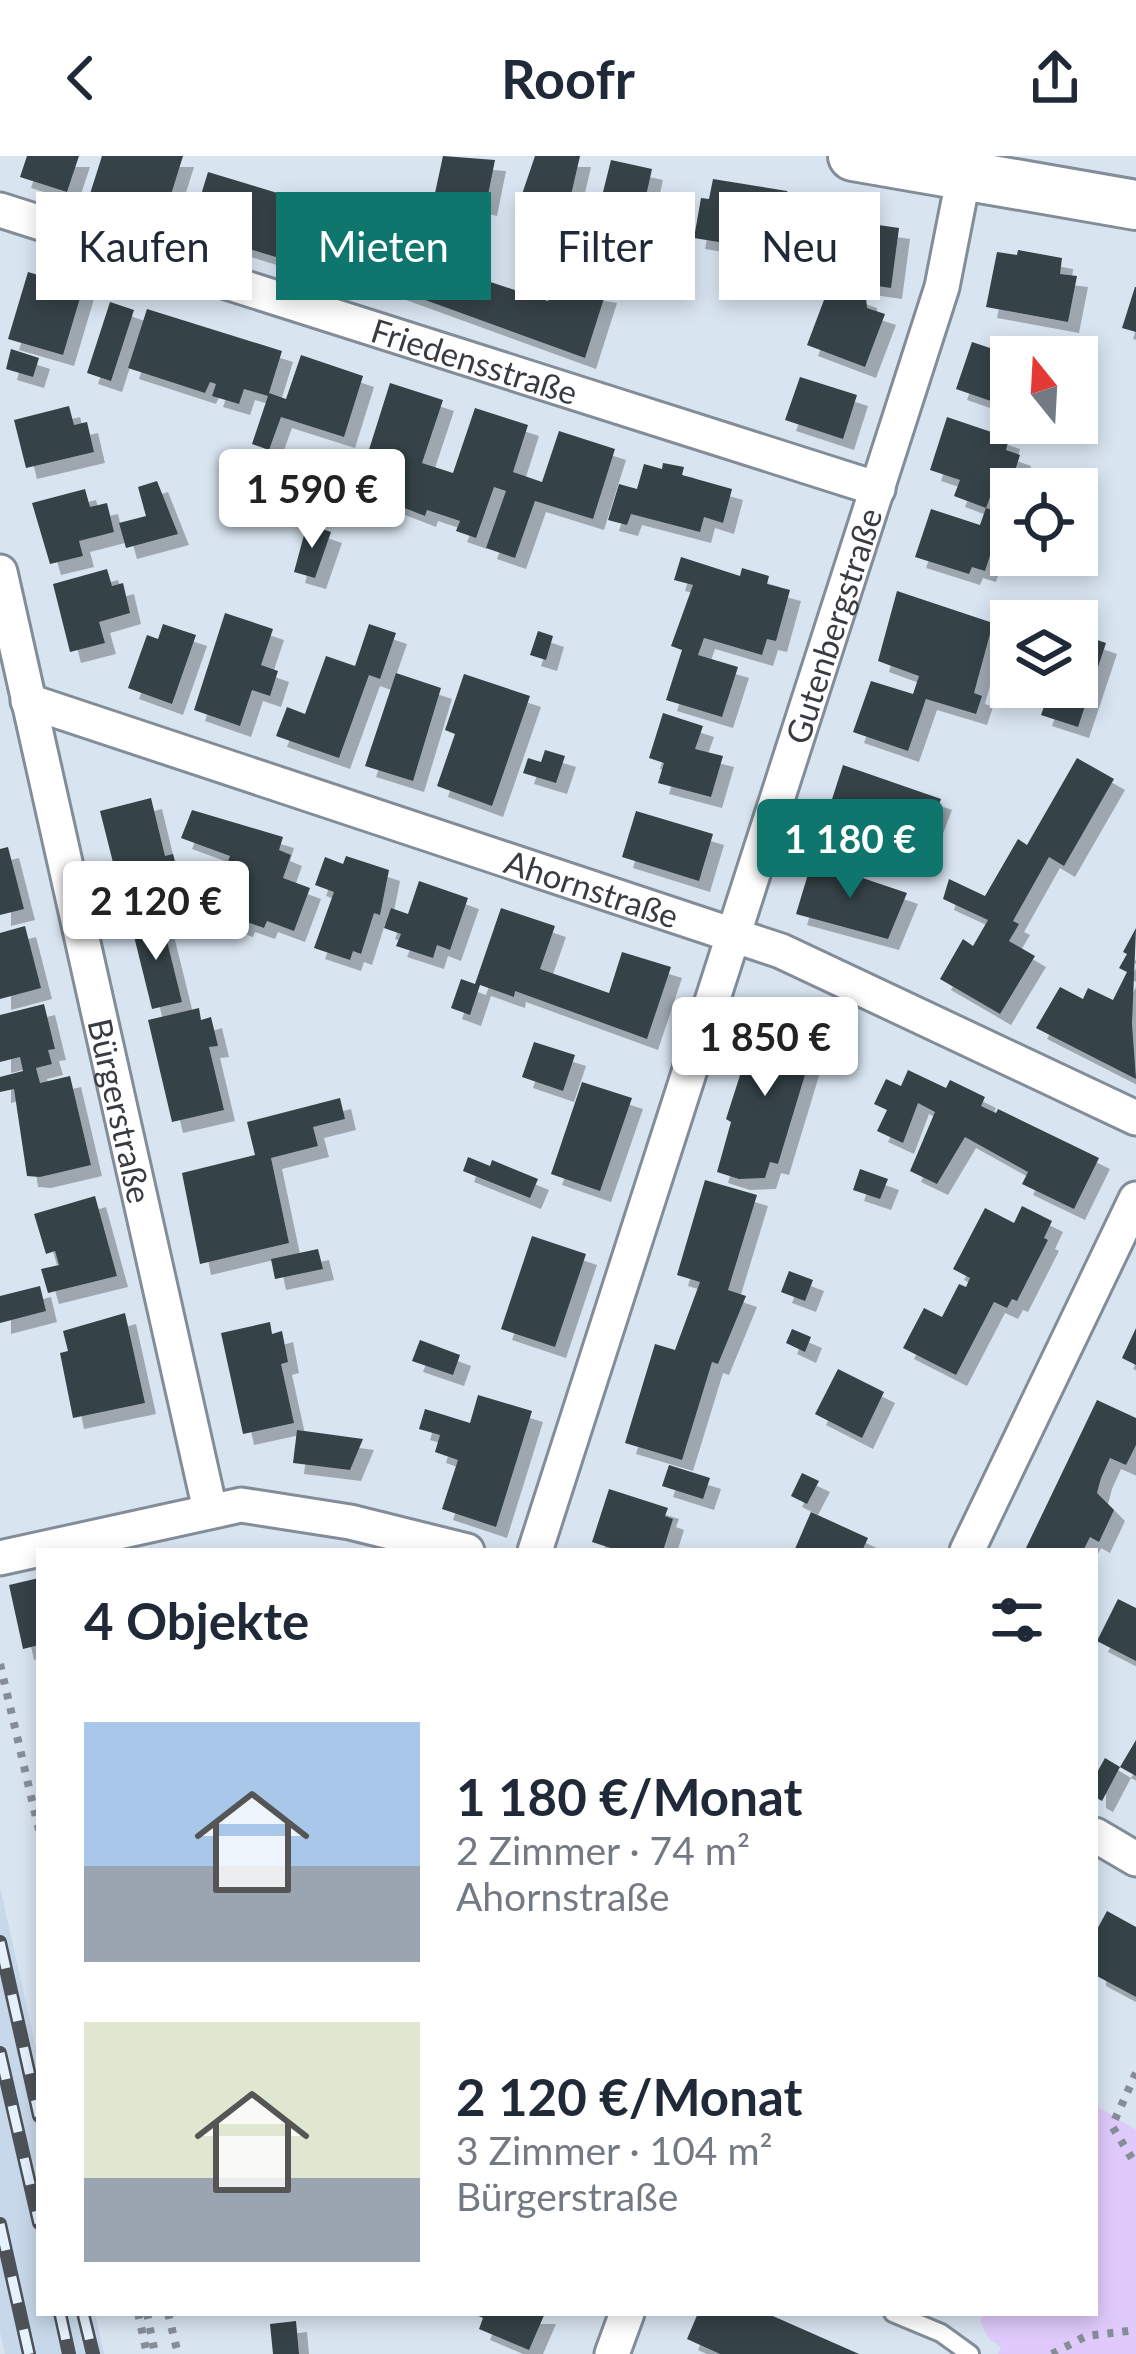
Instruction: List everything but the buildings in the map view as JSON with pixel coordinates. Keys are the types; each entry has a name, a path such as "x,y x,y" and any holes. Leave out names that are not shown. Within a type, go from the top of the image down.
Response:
{"main road":[{"path":"854,156 965,166 1136,205"}],"street":[{"name":"Gutenbergstraße","path":"536,1548 942,287 965,166"},
{"name":"Friedensstraße","path":"0,210 878,489"},
{"name":"Bürgerstraße","path":"0,572 210,1510"},
{"name":"Ahornstraße","path":"28,701 781,951 1136,1118"},
{"path":"968,1548 1136,1199"},
{"path":"44,1548 241,1505 453,1548"},
{"path":"0,1558 36,1550"},
{"path":"1098,1837 1136,1859"},
{"path":"612,2354 626,2316"}],"lane":[{"path":"900,2316 941,2333 970,2354"}],"path":[{"path":"0,1664 36,1817"},
{"path":"1136,2073 1112,2126 1136,2165"},
{"path":"144,2316 151,2354"},
{"path":"170,2316 178,2354"},
{"path":"1052,2354 1086,2336 1136,2330"}],"shaded area":[{"path":"0,1887 36,2049 36,2316 96,2316 104,2354 5,2354 0,2332"},
{"path":"1098,2107 1136,2130 1136,2354 998,2354 1001,2347 989,2339 980,2321 982,2316 1098,2316"}],"railway":[{"path":"0,1942 36,2103"},
{"path":"0,2053 36,2210"},
{"path":"0,2224 29,2354"},
{"path":"61,2316 69,2354"},
{"path":"84,2316 93,2354"}]}
